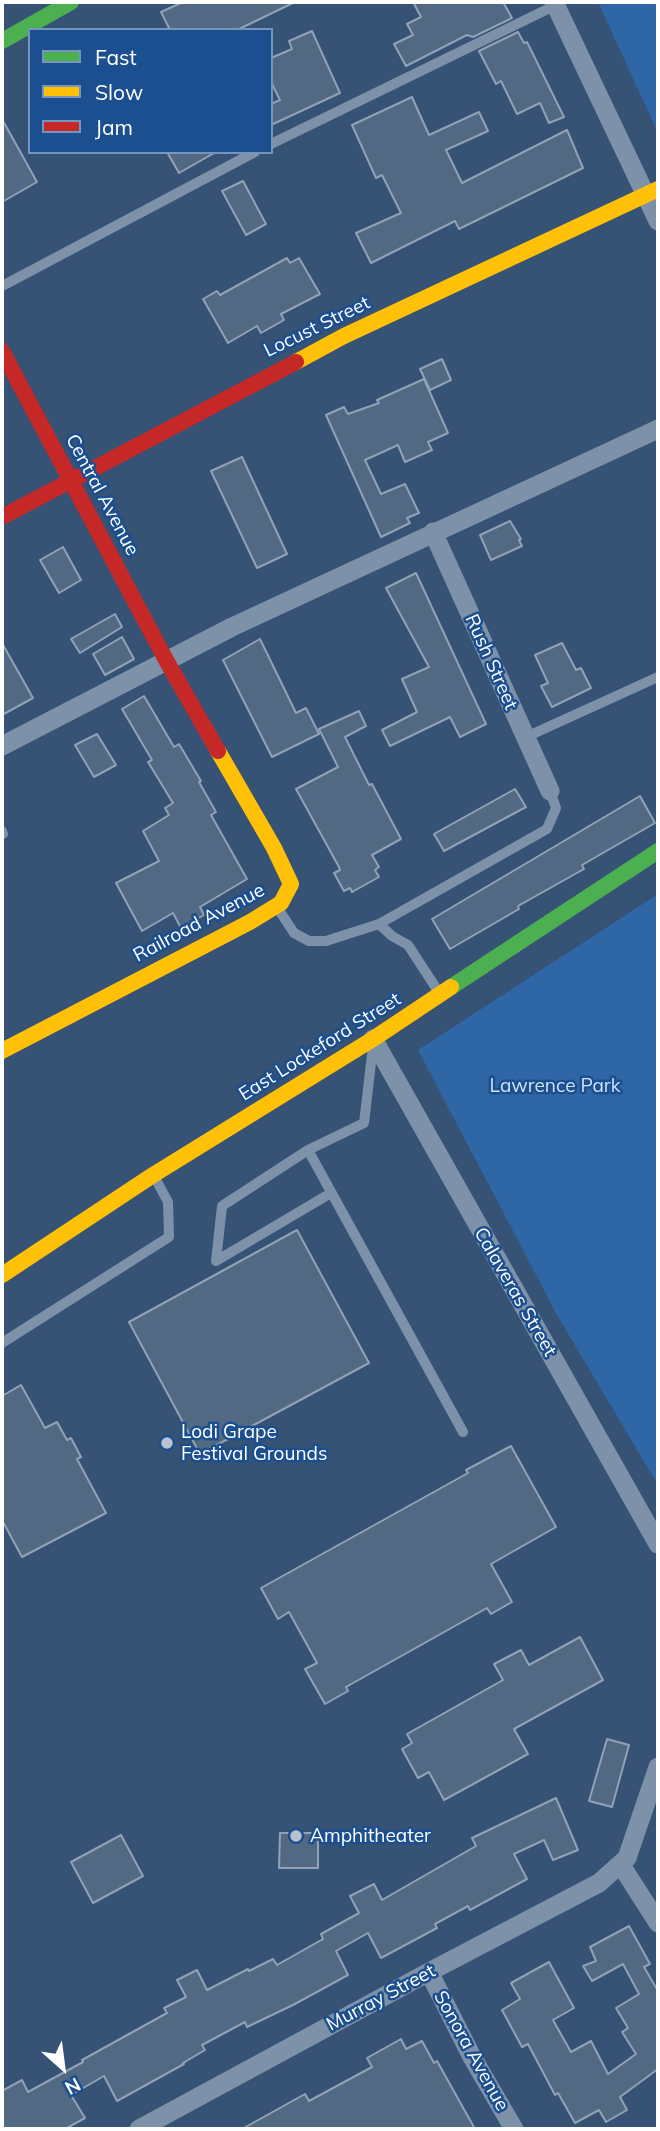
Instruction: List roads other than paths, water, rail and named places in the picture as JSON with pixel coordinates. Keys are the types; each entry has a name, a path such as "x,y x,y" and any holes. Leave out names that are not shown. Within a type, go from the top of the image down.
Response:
{"street":[{"path":"2,41 72,2"},
{"path":"555,3 652,192 658,221"},
{"name":"Locust Street","path":"2,517 344,336 652,192"},
{"name":"Central Avenue","path":"2,351 166,660"},
{"path":"2,746 166,660 658,429"},
{"name":"Rush Street","path":"433,533 550,791"},
{"name":"Railroad Avenue","path":"2,1051 276,906 281,903 291,884 274,848 166,660"},
{"name":"East Lockeford Street","path":"2,1275 153,1175 373,1039 658,851"},
{"name":"Calaveras Street","path":"373,1039 658,1544"},
{"path":"658,1767 627,1858 621,1865 658,1923"},
{"name":"Murray Street","path":"139,2129 599,1883 621,1865"},
{"name":"Sonora Avenue","path":"429,1972 472,2057 514,2129"}],"lane":[{"path":"273,143 555,3"},
{"path":"2,286 251,154"},
{"path":"526,737 658,677"},
{"path":"276,906 294,933 309,941 326,941 379,924 547,829 556,808 550,791"},
{"path":"379,924 391,936 408,946 440,995"},
{"path":"331,1193 216,1261 222,1206 308,1150 364,1123 373,1039"},
{"path":"308,1150 463,1432"},
{"path":"2,1343 169,1237 168,1202 153,1175"}],"place":[{"name":"Lodi Grape Festival Grounds","path":"167,1443"},
{"name":"Amphitheater","path":"296,1836"}],"park label":[{"name":"Lawrence Park","path":"555,1086"}]}
